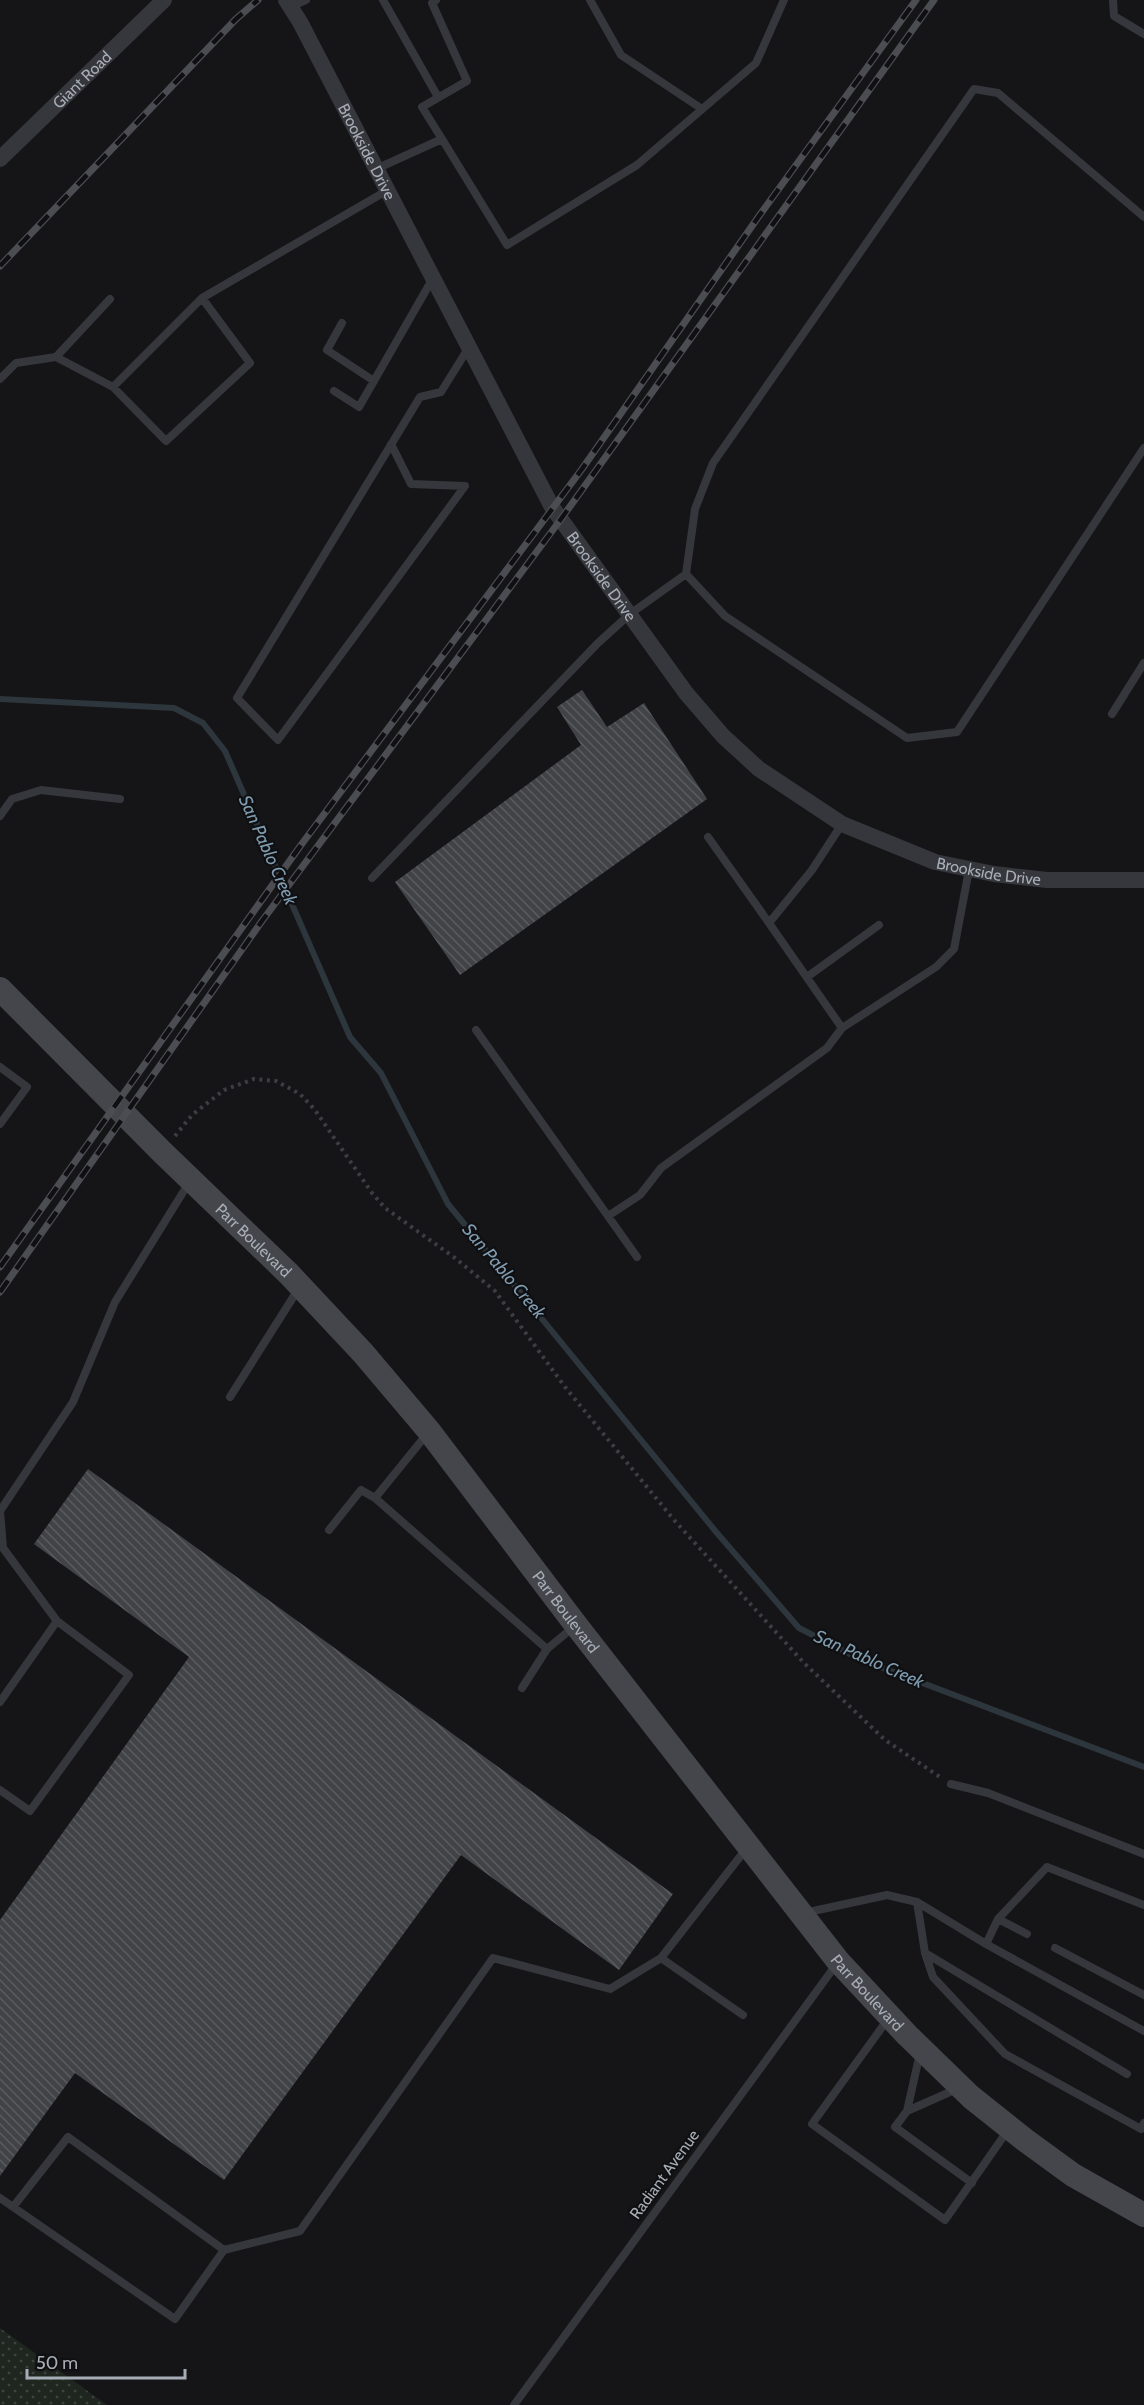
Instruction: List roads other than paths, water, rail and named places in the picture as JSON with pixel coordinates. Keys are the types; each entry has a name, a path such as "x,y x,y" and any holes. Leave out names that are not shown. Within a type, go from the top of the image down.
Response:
{"street":[{"name":"Giant Road","path":"1,157 164,0"},
{"name":"Brookside Drive","path":"294,2 376,169 552,507 686,693 723,736 759,769 842,824 935,862 969,870 1047,880 1144,880"},
{"name":"Parr Boulevard","path":"0,989 162,1152 301,1286 363,1353 429,1431 576,1625 838,1962 960,2087 1073,2175 1144,2215"}],"lane":[{"path":"383,0 438,97"},
{"path":"436,0 432,3 467,81 422,107 507,245 638,165 756,63 784,0"},
{"path":"590,0 621,55 702,110"},
{"path":"1113,0 1114,16 1144,34"},
{"path":"372,878 598,643 630,614 686,574 695,509 713,463 974,89 998,93 1144,217"},
{"path":"376,169 442,140"},
{"path":"113,387 202,298 388,190"},
{"path":"334,391 359,407 433,277"},
{"path":"0,379 16,363 56,357 113,387 166,441 250,363 202,298"},
{"path":"56,357 110,299"},
{"path":"342,323 327,350 374,381"},
{"path":"391,444 411,484 465,486 278,740 237,698 391,444 420,397 441,392 469,347"},
{"path":"686,574 725,616 907,738 957,732 1144,448"},
{"path":"1112,714 1144,663"},
{"path":"0,816 12,799 41,790 120,799"},
{"path":"769,923 812,870 842,824"},
{"path":"708,837 842,1028"},
{"path":"608,1216 640,1195 661,1168 827,1048 842,1028 936,967 954,949 969,870"},
{"path":"807,977 879,925"},
{"path":"476,1030 637,1257"},
{"path":"0,1067 27,1087 0,1124"},
{"path":"0,1790 30,1811 129,1675 57,1621 3,1548 0,1511 73,1402 115,1302 191,1180"},
{"path":"230,1397 301,1286"},
{"path":"375,1498 429,1431"},
{"path":"329,1530 361,1490 375,1498 547,1649"},
{"path":"0,1702 57,1621"},
{"path":"522,1688 547,1649 576,1625"},
{"path":"951,1784 988,1793 1144,1854"},
{"path":"0,2198 175,2319 224,2250 300,2230 493,1958 610,1989 661,1958 748,1846"},
{"path":"986,1944 998,1919 1047,1867 1144,1905"},
{"path":"801,1914 887,1894 917,1902 986,1944 1144,2031"},
{"path":"917,1902 924,1953 933,1977 1005,2054 1141,2129 1144,2123"},
{"path":"998,1919 1027,1934"},
{"path":"1055,1948 1144,1995"},
{"path":"924,1953 1127,2074"},
{"path":"661,1958 743,2015"},
{"name":"Radiant Avenue","path":"514,2405 838,1962"},
{"path":"889,2016 812,2124 945,2220 1010,2128"},
{"path":"907,2112 921,2049"},
{"path":"960,2087 907,2112 895,2127 972,2183"},
{"path":"13,2207 68,2137 224,2250"}],"waterway":[{"name":"San Pablo Creek","path":"0,699 174,708 203,723 225,751 350,1037 381,1073 448,1204 717,1533 799,1628 862,1660 1144,1767"}],"railway":[{"path":"0,266 236,19 258,0"},
{"path":"0,1267 301,845 582,469 759,216 916,0"},
{"path":"0,1292 262,921 561,519 934,0"}]}
